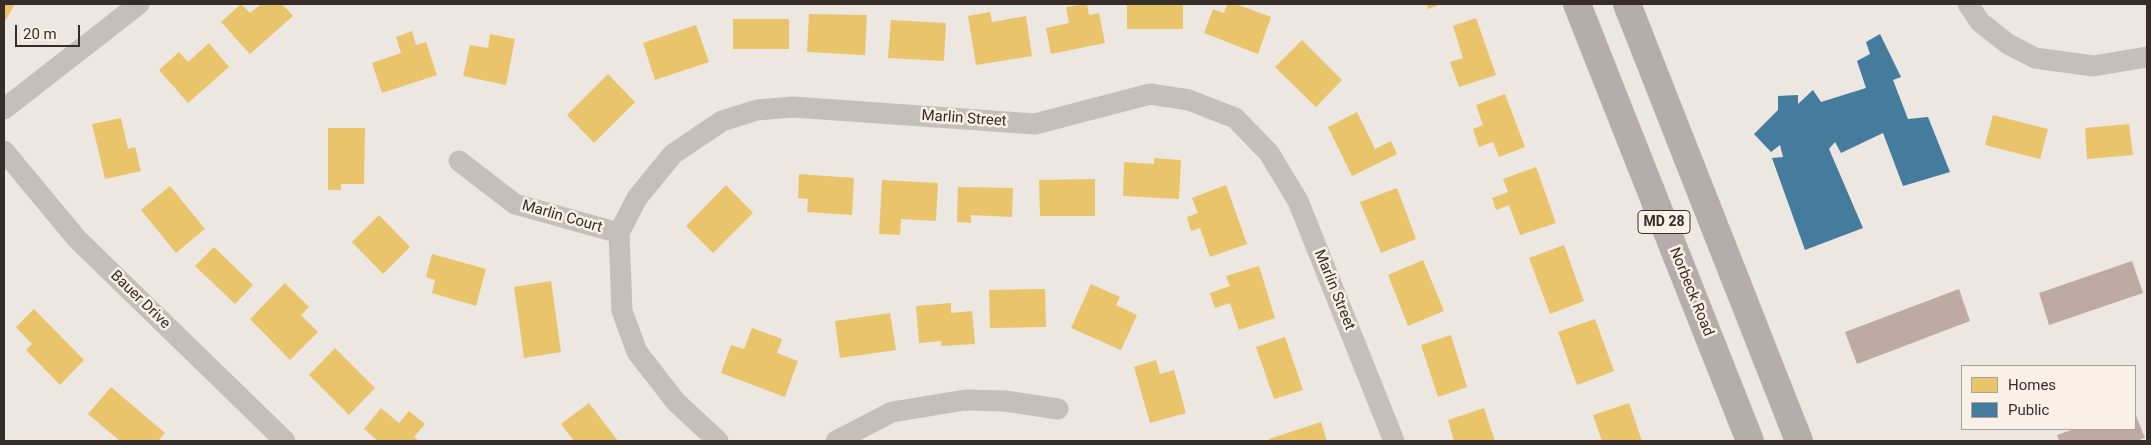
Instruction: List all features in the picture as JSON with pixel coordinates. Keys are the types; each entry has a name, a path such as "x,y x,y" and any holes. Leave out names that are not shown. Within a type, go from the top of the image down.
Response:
{"main road":[{"name":"Norbeck Road","path":"1577,4 1750,441"},
{"name":"MD 28","path":"1627,4 1798,441"}],"street":[{"path":"4,109 138,4"},
{"path":"1968,4 1980,22 2008,44 2035,58 2093,66 2147,57"},
{"name":"Marlin Street","path":"718,441 676,402 637,352 622,311 619,233 637,198 672,154 722,121 757,110 793,107 1035,124 1150,94 1189,100 1235,118 1269,153 1293,193 1394,441"},
{"name":"Bauer Drive","path":"4,150 76,239 285,441"},
{"name":"Marlin Court","path":"459,161 516,204 619,233"},
{"path":"836,441 892,412 965,400 1005,401 1058,409"}],"building: Homes":[{"path":"4,4 15,4 4,23"},
{"path":"241,4 250,13 261,4 282,4 293,16 250,54 221,22"},
{"path":"1087,4 1089,15 1099,13 1105,43 1051,54 1046,28 1069,23 1066,7"},
{"path":"1127,4 1183,4 1183,29 1127,29"},
{"path":"1227,4 1236,4 1271,17 1258,54 1204,33 1213,9 1224,13"},
{"path":"1427,4 1442,4 1428,9"},
{"path":"990,12 992,22 1026,16 1032,56 976,65 968,16"},
{"path":"809,14 867,15 865,55 807,52"},
{"path":"1476,18 1496,75 1459,87 1450,62 1463,58 1453,26"},
{"path":"733,19 789,19 789,49 733,49"},
{"path":"891,20 946,23 944,61 888,58"},
{"path":"696,25 709,62 655,80 643,43"},
{"path":"412,31 416,45 426,42 437,75 382,93 372,63 401,53 396,37"},
{"path":"490,34 515,39 506,85 463,76 470,45 488,48"},
{"path":"1302,40 1342,80 1316,107 1275,67"},
{"path":"209,43 229,67 188,103 159,70 179,52 188,62"},
{"path":"608,74 635,102 594,143 567,115"},
{"path":"1505,94 1525,147 1499,157 1493,142 1479,147 1473,129 1483,125 1476,105"},
{"path":"1357,112 1375,149 1391,141 1397,154 1352,176 1328,127"},
{"path":"1993,115 2048,129 2040,159 1985,145"},
{"path":"121,118 128,149 135,147 141,171 105,179 92,124"},
{"path":"2129,124 2133,155 2087,159 2085,128"},
{"path":"328,128 365,128 364,184 341,184 341,190 328,190"},
{"path":"1154,158 1181,160 1179,199 1123,196 1124,162 1154,164"},
{"path":"1536,167 1556,223 1520,235 1509,205 1496,210 1492,198 1508,192 1503,179"},
{"path":"799,174 854,178 852,215 807,212 808,199 798,198"},
{"path":"1095,179 1095,216 1040,216 1039,180"},
{"path":"882,180 938,183 936,221 901,219 900,235 879,234"},
{"path":"726,185 753,213 713,253 686,226"},
{"path":"1226,185 1247,244 1210,257 1200,228 1191,231 1187,217 1198,213 1192,198"},
{"path":"170,186 205,229 176,253 141,210"},
{"path":"958,187 1013,188 1012,217 971,215 971,223 957,222"},
{"path":"1397,188 1416,239 1381,253 1360,202"},
{"path":"379,215 410,247 383,274 352,242"},
{"path":"1564,245 1584,301 1550,314 1529,258"},
{"path":"214,247 253,285 235,304 195,266"},
{"path":"432,254 486,269 476,306 432,293 435,280 426,277"},
{"path":"1423,260 1444,311 1408,326 1388,275"},
{"path":"1259,266 1275,318 1239,330 1230,303 1215,308 1210,293 1230,286 1226,276"},
{"path":"551,281 561,352 524,358 514,287"},
{"path":"285,283 309,307 301,315 318,332 290,360 250,319"},
{"path":"1091,284 1120,297 1116,305 1137,315 1121,350 1071,328"},
{"path":"1045,289 1046,327 990,328 989,290"},
{"path":"951,303 951,313 972,311 975,344 941,346 941,341 919,343 916,306"},
{"path":"34,309 84,360 60,385 26,350 32,344 16,327"},
{"path":"890,313 896,350 840,358 835,321"},
{"path":"1595,319 1614,371 1577,385 1558,332"},
{"path":"752,328 782,339 777,353 798,361 785,397 721,373 731,345 744,349"},
{"path":"1451,335 1467,387 1438,397 1421,345"},
{"path":"1285,337 1303,390 1274,399 1256,347"},
{"path":"335,348 375,388 349,415 309,375"},
{"path":"1156,360 1160,374 1174,370 1186,413 1150,423 1134,367"},
{"path":"111,387 165,433 158,441 120,441 88,414"},
{"path":"589,403 618,441 574,441 561,424"},
{"path":"1629,403 1642,441 1602,441 1593,415"},
{"path":"381,408 399,423 409,411 425,424 414,437 419,441 378,441 364,429"},
{"path":"1484,408 1495,441 1454,441 1448,420"},
{"path":"1321,422 1327,441 1269,441 1269,439"}],"building: Public":[{"path":"1880,34 1901,77 1893,80 1908,119 1928,117 1950,172 1903,186 1883,133 1841,153 1835,142 1829,149 1863,228 1805,250 1772,158 1783,157 1780,145 1771,152 1754,134 1778,110 1778,96 1798,95 1798,104 1813,90 1821,102 1866,88 1857,61 1870,54 1866,42"}],"building: Other":[{"path":"2132,261 2143,293 2049,325 2039,293"},
{"path":"1959,289 1970,321 1857,364 1845,332"},
{"path":"2136,416 2145,438 2136,441 2059,441 2057,435 2071,430 2136,430"}]}
